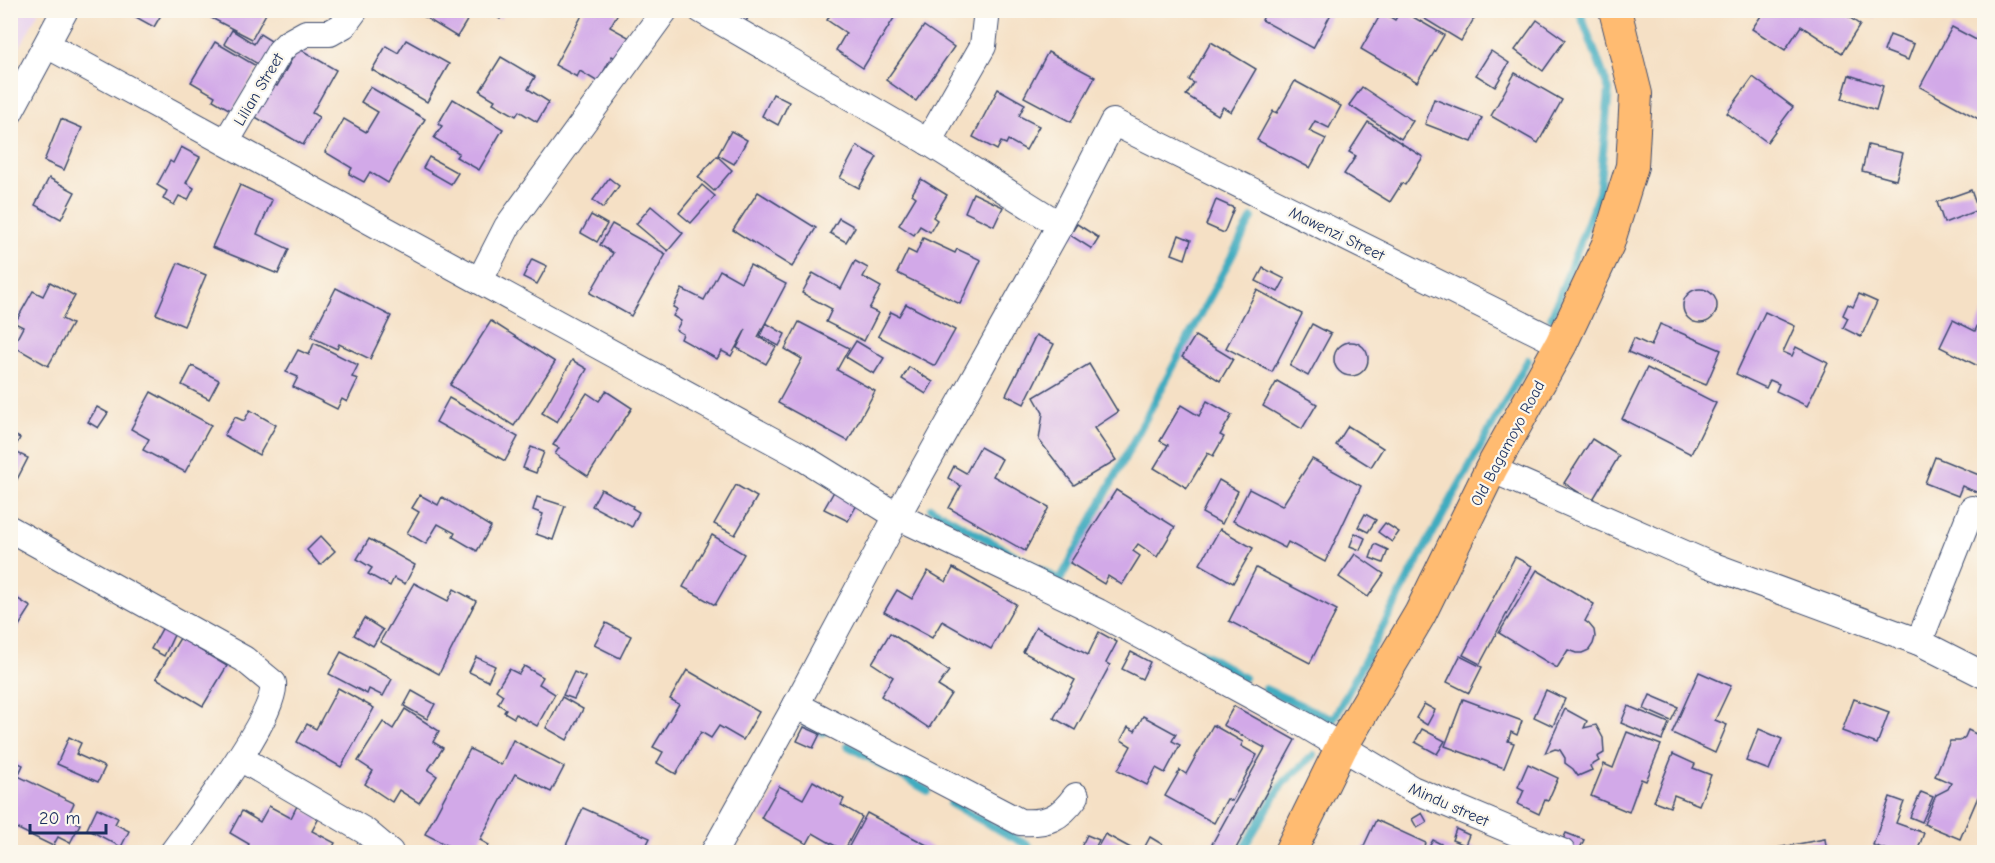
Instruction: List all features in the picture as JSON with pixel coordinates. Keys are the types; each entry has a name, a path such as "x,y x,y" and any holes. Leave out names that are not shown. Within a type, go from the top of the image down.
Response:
{"main road":[{"name":"Old Bagamoyo Road","path":"1290,852 1342,746 1420,614 1491,469 1561,344 1608,244 1632,166 1636,94 1615,10"}],"street":[{"path":"10,112 65,10"},
{"name":"Lilian Street","path":"226,142 280,51 288,43 306,33 330,33 344,25 355,10"},
{"path":"480,280 507,227 665,10"},
{"path":"702,10 928,142 1060,225 897,516 714,852"},
{"path":"928,142 983,46 987,10"},
{"name":"Mindu street","path":"47,45 796,454 897,516 1098,612 1342,746 1412,789 1562,852"},
{"name":"Mawenzi Street","path":"1060,225 1113,122 1561,344"},
{"path":"1491,469 1708,564 1919,642 1984,675"},
{"path":"1919,642 1972,509"},
{"path":"10,529 244,659 268,678 274,687 271,701 240,758 173,852"},
{"path":"796,705 1020,822 1037,823 1053,819 1066,809 1076,796"},
{"path":"240,758 365,831 390,852"}],"shaded area":[{"path":"10,11 39,11 11,64"}],"building":[{"path":"137,10 164,10 154,27 134,16"},
{"path":"196,10 268,10 252,39"},
{"path":"413,10 465,10 471,14 457,37"},
{"path":"486,10 506,10 500,19"},
{"path":"585,10 614,10 618,13 610,27 632,39 620,61 612,56 598,82 580,71 577,77 555,65"},
{"path":"719,10 753,10 743,26"},
{"path":"833,10 899,10 863,68 836,50 846,33 827,20"},
{"path":"1267,10 1333,10 1313,48 1262,20"},
{"path":"1401,10 1444,35 1417,82 1361,49 1382,12 1395,20"},
{"path":"1410,10 1469,10 1476,15 1461,41"},
{"path":"1765,10 1839,10 1860,25 1842,53 1801,26 1785,50 1752,29"},
{"path":"1865,10 1880,10 1874,18"},
{"path":"1537,20 1565,40 1543,71 1515,50"},
{"path":"924,26 954,47 916,101 886,80"},
{"path":"1952,27 1984,44 1984,122 1920,87"},
{"path":"232,30 254,44 260,34 276,44 263,67 224,44"},
{"path":"1890,35 1914,44 1908,60 1884,51"},
{"path":"406,40 449,64 427,102 372,70 386,46 398,53"},
{"path":"215,42 258,67 232,111 213,100 215,96 191,82"},
{"path":"1211,42 1256,69 1231,112 1223,107 1218,115 1186,95 1194,83 1189,80"},
{"path":"298,48 336,70 312,113 319,117 303,145 252,115 270,83 277,86"},
{"path":"1491,51 1509,63 1495,87 1476,75"},
{"path":"1048,52 1095,77 1071,122 1024,97"},
{"path":"501,57 535,77 528,89 549,102 537,122 519,111 516,116 493,103 495,100 480,91"},
{"path":"1515,73 1562,100 1538,143 1491,116"},
{"path":"1849,75 1883,86 1876,110 1842,99"},
{"path":"1753,77 1793,107 1767,142 1727,113"},
{"path":"1295,81 1341,106 1329,128 1315,121 1309,131 1326,139 1310,168 1257,140 1273,111 1277,113"},
{"path":"370,87 425,119 388,183 370,172 364,182 349,174 352,168 325,152 344,119 366,132 378,112 361,102"},
{"path":"1362,87 1413,121 1401,139 1349,105"},
{"path":"998,89 1025,104 1019,116 1039,126 1026,150 1008,140 1006,144 1001,142 997,150 973,137"},
{"path":"773,94 789,102 778,125 762,116"},
{"path":"453,99 503,129 479,170 456,157 459,153 434,138 442,126 438,124"},
{"path":"1434,99 1482,118 1472,142 1425,124"},
{"path":"61,119 82,128 64,170 44,161"},
{"path":"1368,122 1423,157 1405,185 1402,183 1390,202 1344,174 1356,156 1349,152"},
{"path":"731,131 747,140 734,164 718,155"},
{"path":"1868,145 1903,153 1896,180 1862,171"},
{"path":"857,146 877,157 859,188 840,178"},
{"path":"181,147 200,157 186,183 194,188 188,200 179,196 174,205 163,199 167,191 157,185 170,161 173,163"},
{"path":"717,156 732,170 714,191 698,177"},
{"path":"429,157 458,173 451,184 423,168"},
{"path":"49,178 75,192 61,219 35,205"},
{"path":"609,178 619,186 603,208 593,200"},
{"path":"921,179 947,195 933,217 937,220 930,232 920,226 914,235 899,225 916,197 912,194"},
{"path":"240,185 272,200 257,234 289,249 278,274 212,247"},
{"path":"702,185 715,196 691,223 679,213"},
{"path":"1971,190 1978,210 1944,223 1937,202"},
{"path":"758,192 816,228 792,267 733,230"},
{"path":"973,193 1003,207 994,226 965,212"},
{"path":"1216,200 1234,208 1224,233 1206,225"},
{"path":"651,206 683,233 668,251 636,224"},
{"path":"591,215 607,224 597,242 581,233"},
{"path":"839,218 855,227 846,242 830,233"},
{"path":"612,224 666,254 631,316 590,293 613,253 600,245"},
{"path":"1077,224 1099,238 1092,249 1070,235"},
{"path":"1179,235 1191,240 1185,259 1172,254"},
{"path":"923,238 955,253 957,249 981,260 960,304 897,273 908,250 916,254"},
{"path":"532,259 547,266 537,284 523,277"},
{"path":"855,261 868,268 863,277 881,287 869,309 878,313 864,341 826,322 832,309 802,293 813,273 841,289"},
{"path":"178,263 206,275 184,326 156,314"},
{"path":"750,265 786,284 758,337 776,347 766,364 737,348 746,329 731,356 722,351 717,359 681,339 683,334 676,330 681,321 673,316 677,309 673,307 682,289 704,300 720,270 741,282"},
{"path":"1263,268 1285,279 1278,292 1256,281"},
{"path":"50,282 75,296 62,319 72,324 48,366 13,346 23,327 15,323 33,291 43,296"},
{"path":"336,288 391,316 370,359 339,344 337,349 311,337"},
{"path":"1700,289 1712,294 1717,306 1712,318 1700,323 1688,318 1683,306 1688,294"},
{"path":"1257,290 1302,314 1272,372 1226,348"},
{"path":"1859,294 1877,302 1861,337 1843,328 1848,318 1843,315 1848,304 1853,307"},
{"path":"906,304 955,330 935,366 878,336 891,312 899,316"},
{"path":"1984,311 1984,369 1940,347 1953,320 1975,331"},
{"path":"1765,312 1795,326 1783,352 1792,356 1796,347 1828,363 1807,406 1776,391 1779,384 1770,380 1766,388 1736,374"},
{"path":"491,321 555,362 514,426 450,385"},
{"path":"799,322 849,348 837,370 875,391 848,441 778,403 802,359 785,349"},
{"path":"766,323 785,334 779,346 760,336"},
{"path":"1312,324 1331,334 1308,376 1290,366"},
{"path":"1660,324 1721,350 1706,385 1628,352 1634,338 1651,346"},
{"path":"1036,335 1054,344 1024,404 1006,395"},
{"path":"1195,336 1233,359 1220,381 1182,357"},
{"path":"856,341 884,358 874,374 846,357"},
{"path":"1351,342 1363,347 1368,359 1363,371 1351,376 1339,371 1334,359 1339,347"},
{"path":"314,343 358,365 352,377 358,379 347,402 342,399 337,409 293,387 298,377 286,372 298,350 309,355"},
{"path":"572,360 587,369 557,422 542,413"},
{"path":"1089,364 1118,412 1094,428 1116,460 1074,485 1039,440 1043,413 1034,397"},
{"path":"192,366 219,380 209,399 182,385"},
{"path":"909,367 933,382 926,394 902,379"},
{"path":"1647,368 1716,403 1691,454 1622,419"},
{"path":"1277,381 1317,404 1302,429 1263,406"},
{"path":"606,391 632,408 588,476 555,454 559,448 553,445 587,393 599,401"},
{"path":"151,392 211,425 185,472 143,450 149,439 131,429"},
{"path":"449,398 518,437 505,461 436,422"},
{"path":"1207,401 1232,415 1220,435 1224,437 1213,456 1208,453 1187,488 1154,468 1168,445 1160,441 1181,405 1199,416"},
{"path":"97,407 108,413 98,428 88,422"},
{"path":"250,410 276,425 259,455 224,435 235,417 244,421"},
{"path":"1348,426 1383,448 1371,467 1336,445"},
{"path":"10,433 20,438 13,451 28,458 10,493"},
{"path":"1592,439 1619,456 1592,501 1564,483"},
{"path":"531,447 544,452 536,473 523,468"},
{"path":"980,447 1002,459 993,476 1049,507 1025,551 949,508 961,486 948,478 954,466 966,473"},
{"path":"1935,457 1984,477 1983,495 1962,486 1958,496 1925,483"},
{"path":"1312,459 1361,486 1325,562 1288,542 1285,548 1233,521 1249,489 1282,506"},
{"path":"1219,480 1238,491 1222,524 1202,513"},
{"path":"736,485 757,497 735,535 714,524"},
{"path":"836,488 859,501 848,521 824,509"},
{"path":"601,489 633,506 632,508 639,512 632,527 592,506"},
{"path":"1116,490 1175,527 1157,557 1138,544 1133,551 1140,556 1122,585 1108,576 1104,584 1070,563"},
{"path":"420,495 438,505 442,497 491,527 477,551 453,537 455,533 438,524 426,544 407,533 419,512 412,508"},
{"path":"537,497 565,506 553,540 536,534 543,514 533,510"},
{"path":"1365,514 1376,520 1368,532 1358,527"},
{"path":"1385,523 1399,532 1392,542 1378,532"},
{"path":"1220,529 1253,548 1233,583 1200,564"},
{"path":"1355,533 1365,538 1360,550 1350,546"},
{"path":"712,535 744,554 715,605 683,587"},
{"path":"321,536 335,551 320,565 307,550"},
{"path":"369,539 415,565 405,584 394,578 390,586 368,574 372,568 357,559"},
{"path":"1375,544 1388,550 1383,563 1370,558"},
{"path":"1355,554 1384,574 1368,597 1339,577"},
{"path":"1515,557 1532,566 1480,664 1463,655"},
{"path":"953,568 1016,604 991,649 942,621 932,638 884,612 897,590 912,599 928,571 946,582"},
{"path":"1256,568 1337,610 1310,663 1229,621"},
{"path":"1537,570 1594,604 1585,621 1594,630 1593,644 1589,650 1582,653 1568,650 1557,668 1499,633"},
{"path":"414,583 448,601 454,589 476,601 439,674 380,642"},
{"path":"10,594 31,607 10,640"},
{"path":"364,618 383,630 373,646 354,635"},
{"path":"606,623 631,636 620,658 594,645"},
{"path":"163,627 175,633 164,656 151,649"},
{"path":"1036,627 1088,655 1099,632 1117,642 1106,663 1110,665 1075,730 1054,718 1075,680 1023,652"},
{"path":"890,633 949,671 938,686 951,694 929,728 881,696 893,677 872,663"},
{"path":"180,638 227,666 203,706 156,678"},
{"path":"341,652 392,679 383,696 369,689 367,694 329,674"},
{"path":"1131,652 1150,662 1142,679 1122,669"},
{"path":"1460,656 1482,667 1469,693 1447,682"},
{"path":"476,657 495,666 488,681 469,672"},
{"path":"524,666 543,677 539,684 555,694 537,726 516,714 514,718 504,712 506,709 498,704 503,695 496,690 509,669 519,674"},
{"path":"687,670 759,712 743,740 719,726 711,738 701,732 676,774 657,763 663,752 653,747 679,704 670,699"},
{"path":"574,672 585,677 574,699 563,695"},
{"path":"1699,672 1731,686 1715,720 1727,725 1715,753 1672,733"},
{"path":"338,688 374,708 341,767 297,742 307,724 316,729"},
{"path":"1546,690 1565,699 1553,726 1534,717"},
{"path":"412,691 435,704 427,719 404,706"},
{"path":"1650,695 1678,707 1671,721 1644,709"},
{"path":"562,697 583,709 567,740 546,728"},
{"path":"1463,699 1522,721 1517,735 1511,732 1508,741 1514,743 1504,768 1445,746"},
{"path":"1854,699 1889,712 1877,744 1842,731"},
{"path":"1424,704 1435,710 1427,725 1416,718"},
{"path":"1234,706 1295,740 1234,852 1227,852 1212,844 1265,748 1223,725"},
{"path":"1628,706 1669,723 1662,740 1621,723"},
{"path":"405,709 439,731 433,742 443,748 428,770 437,776 419,803 399,790 392,802 365,784 373,771 358,761 383,722 393,729"},
{"path":"1565,709 1587,721 1584,728 1596,725 1603,738 1604,753 1597,757 1599,761 1590,766 1592,770 1578,776 1565,763 1560,750 1555,749 1545,753"},
{"path":"1143,716 1176,734 1172,741 1180,745 1165,773 1156,768 1147,785 1118,770 1131,746 1121,740 1128,727 1135,731"},
{"path":"1213,725 1243,742 1241,746 1257,755 1232,801 1227,799 1214,823 1165,796 1180,770 1186,774"},
{"path":"804,727 820,734 813,748 797,741"},
{"path":"1422,729 1445,741 1437,754 1415,742"},
{"path":"1759,729 1782,739 1769,770 1746,761"},
{"path":"1968,730 1984,738 1984,799 1978,797 1960,839 1924,824 1936,795 1948,789 1951,783 1935,776 1950,741 1960,741"},
{"path":"1627,732 1661,745 1646,781 1641,779 1629,812 1591,796 1604,764 1613,768"},
{"path":"69,737 81,743 76,754 105,767 98,782 57,764"},
{"path":"513,740 564,767 551,792 515,774 480,840 489,845 485,852 460,852 425,834 470,749 501,765"},
{"path":"1673,754 1695,764 1693,768 1711,775 1699,805 1674,795 1670,807 1654,801"},
{"path":"10,759 23,765 18,776 74,803 67,818 80,824 70,843 58,837 53,846 10,825"},
{"path":"1528,764 1558,778 1548,801 1545,800 1539,814 1518,804 1524,790 1518,787"},
{"path":"813,781 844,799 841,805 862,817 844,851 813,833 807,844 761,818 779,786 803,799"},
{"path":"1921,792 1933,797 1922,822 1910,817"},
{"path":"1890,797 1904,802 1896,823 1924,833 1917,852 1893,852 1873,845"},
{"path":"269,806 291,818 297,806 319,818 312,831 335,843 330,852 245,852 249,844 230,833 242,811 260,822"},
{"path":"97,808 118,818 115,824 129,831 121,847 87,829"},
{"path":"583,808 650,838 643,852 563,852"},
{"path":"867,813 938,851 846,852"},
{"path":"1422,813 1427,822 1417,828 1412,819"},
{"path":"1376,820 1426,843 1422,852 1361,852"},
{"path":"1456,829 1469,835 1465,845 1452,840"},
{"path":"1566,833 1584,840 1578,852 1560,846"},
{"path":"1105,834 1138,852 1095,852"},
{"path":"1087,835 1099,840 1093,852 1080,849"},
{"path":"1150,837 1175,852 1142,852"},
{"path":"1825,839 1827,852 1777,852 1776,848"},
{"path":"1433,840 1457,852 1426,852"},
{"path":"1469,846 1484,852 1466,852"}],"waterway":[{"path":"1551,318 1599,193 1609,90 1579,10"},
{"path":"1060,580 1252,218"},
{"path":"1265,689 1333,720 1528,360"},
{"path":"931,508 1059,580"},
{"path":"1189,648 1206,655 1244,678"},
{"path":"806,727 824,733"},
{"path":"848,746 928,791"},
{"path":"1241,852 1283,783 1314,755"},
{"path":"951,804 1029,846"}]}
